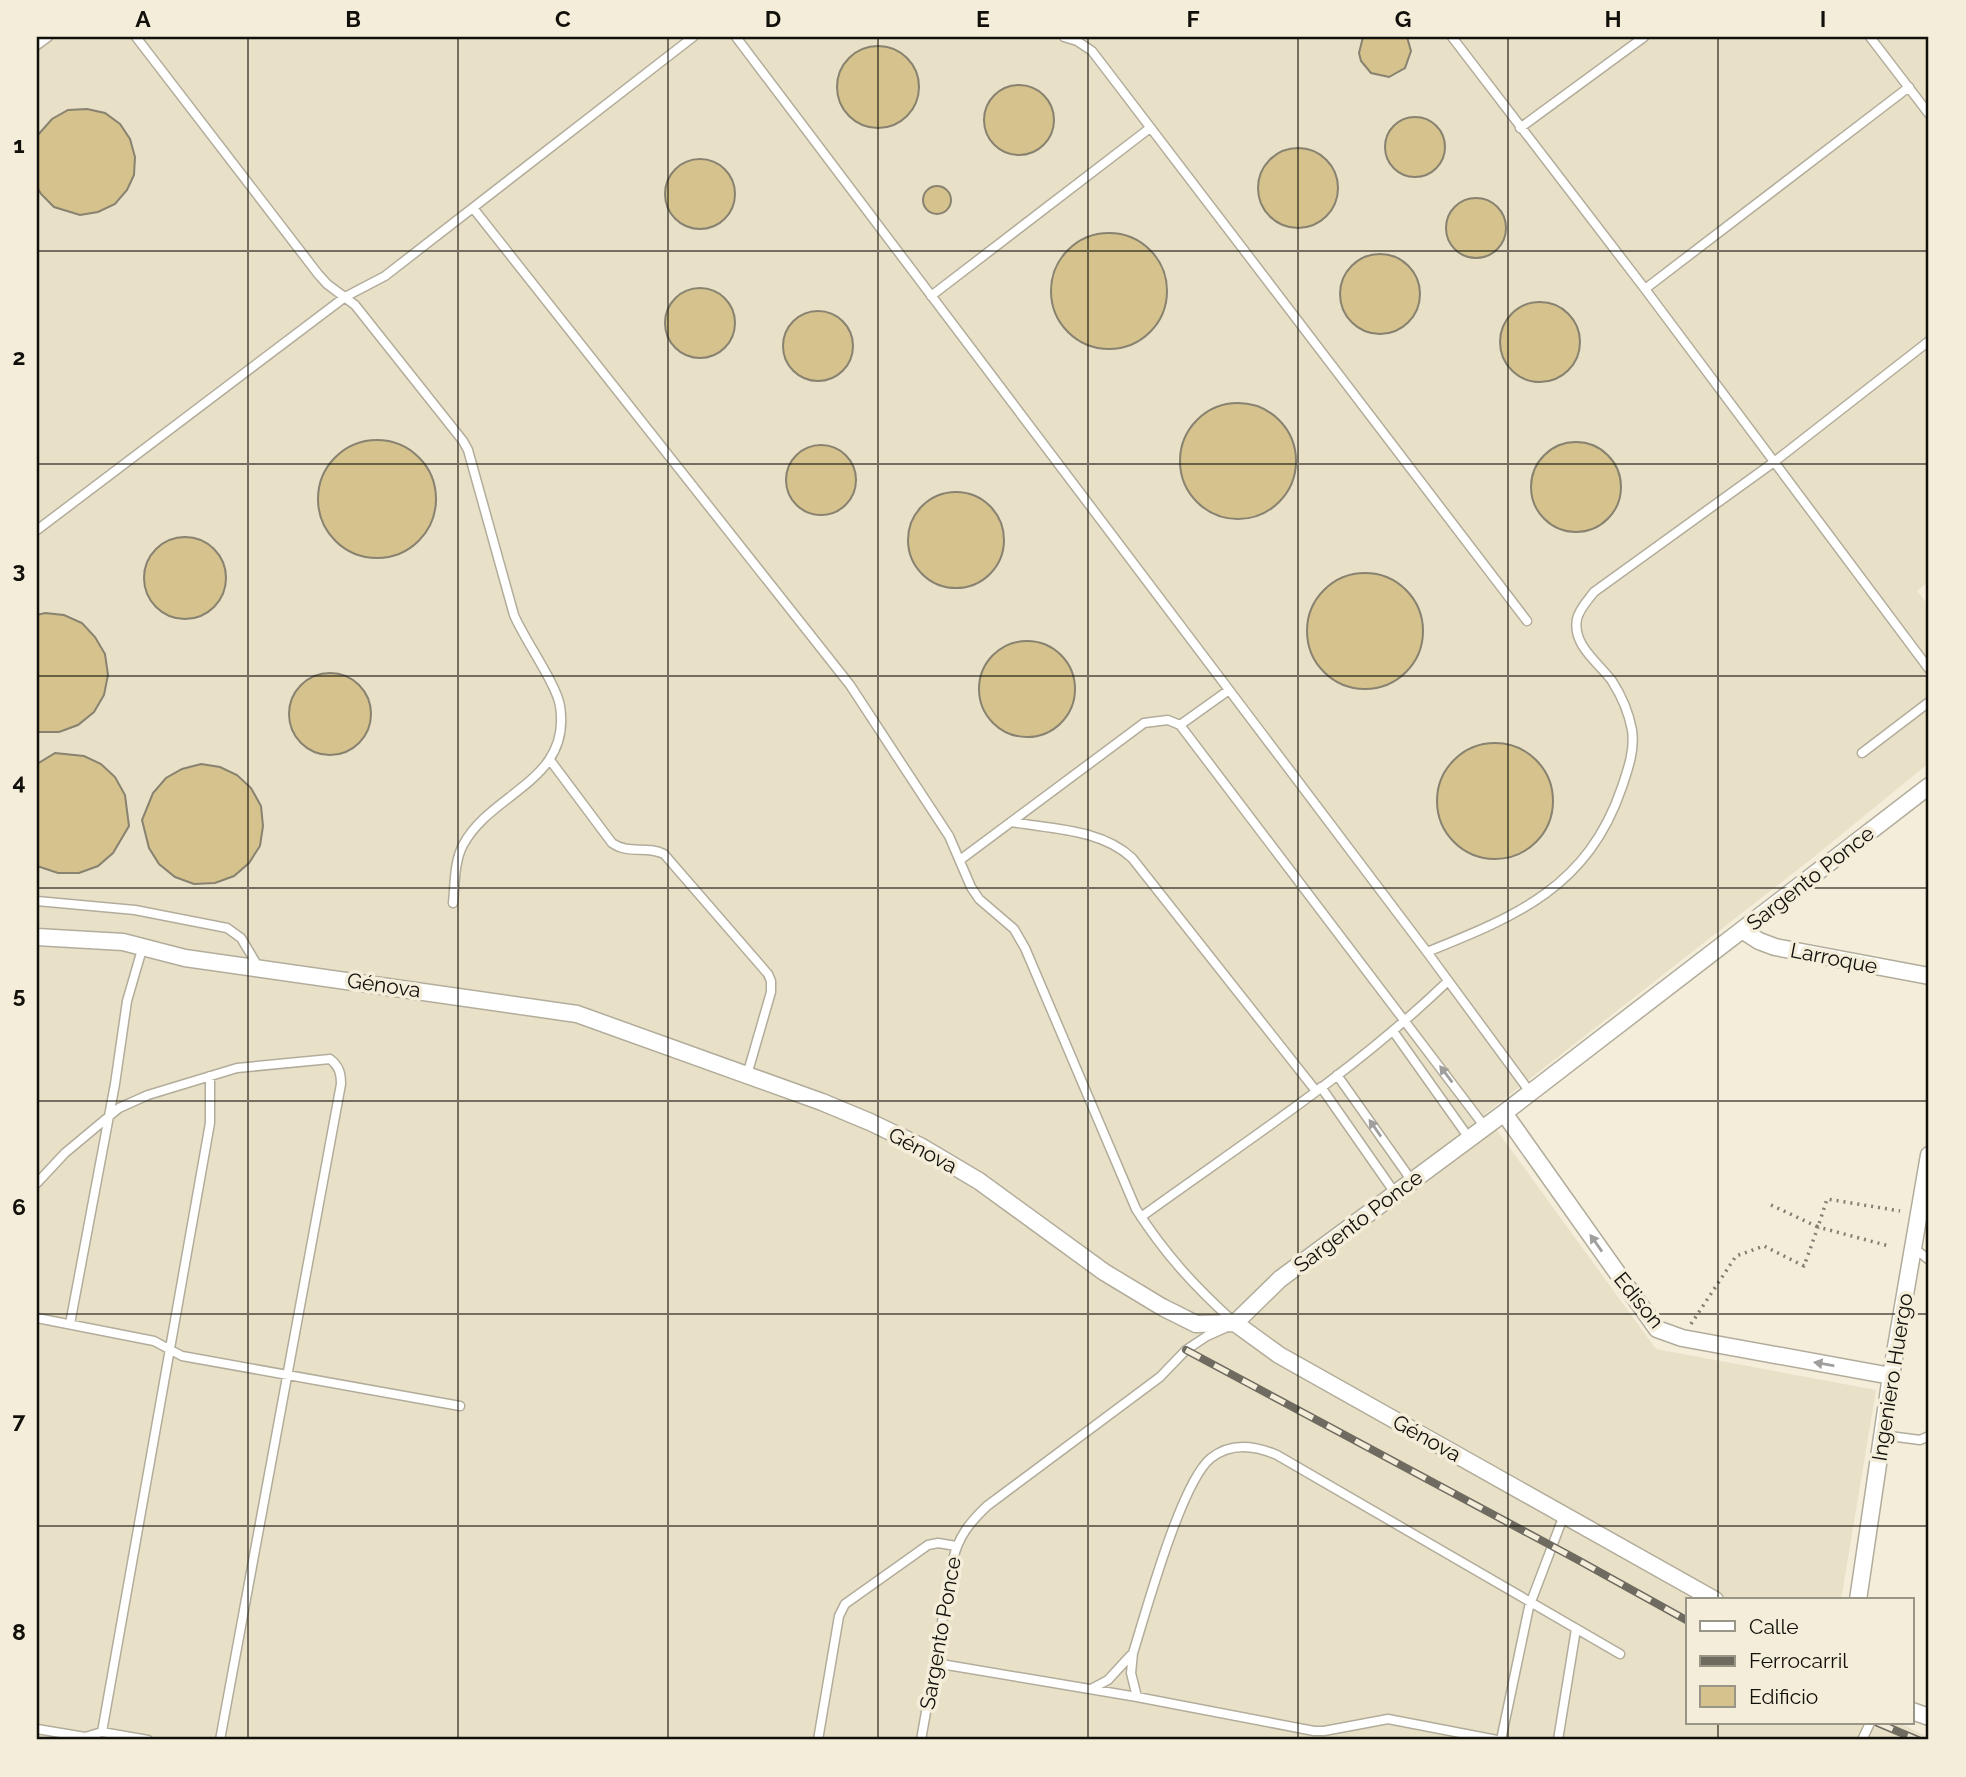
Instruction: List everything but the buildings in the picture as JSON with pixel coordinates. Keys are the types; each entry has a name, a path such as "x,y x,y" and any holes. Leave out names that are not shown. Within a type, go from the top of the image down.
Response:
{"street":[{"name":"Sargento Ponce","path":"1235,1323 1279,1279 1504,1113 1929,786"},
{"name":"Larroque","path":"1742,930 1775,947 1929,976"},
{"name":"Génova","path":"37,937 74,938 143,946 185,958 561,1011 822,1102 920,1146 979,1181 1104,1272 1187,1320 1206,1326 1235,1323 1279,1355 1711,1598"},
{"name":"Edison","path":"1504,1113 1657,1329 1682,1338 1891,1376"},
{"name":"Ingeniero Huergo","path":"1858,1598 1891,1376 1929,1155"}],"lane":[{"path":"37,45 48,37"},
{"path":"136,37 318,274 355,304 468,450 513,615 560,704 561,724 556,751 547,766 475,828 463,845 456,863 453,903"},
{"path":"37,530 345,297 385,276 693,37"},
{"path":"736,37 1530,1092"},
{"path":"1064,37 1077,41 1092,51 1527,621"},
{"path":"1451,37 1645,289 1929,669"},
{"path":"1520,128 1644,37"},
{"path":"1870,37 1929,114"},
{"path":"1645,289 1909,87"},
{"path":"931,296 1150,128"},
{"path":"473,208 850,685 948,836 971,887 979,899 1014,929 1025,948 1118,1170 1141,1217 1157,1242 1195,1287 1235,1323"},
{"path":"1427,952 1473,934 1533,904 1578,865 1609,821 1630,765 1632,731 1625,705 1613,682 1580,643 1577,617 1589,598 1602,584 1774,462 1929,341"},
{"path":"1180,725 1229,690"},
{"path":"1862,753 1929,702"},
{"path":"960,860 1144,723 1168,720 1180,725 1485,1127"},
{"path":"550,760 612,843 620,848 648,848 664,854 768,974 771,992 747,1075"},
{"path":"1011,822 1097,837 1121,847 1319,1089 1395,1193"},
{"path":"37,901 135,910 227,929 242,938 259,968"},
{"path":"71,1324 127,1001 143,946"},
{"path":"1141,1217 1319,1089 1406,1021 1448,981"},
{"path":"1394,1031 1469,1138"},
{"path":"37,1183 65,1153 119,1108 148,1095 237,1068 330,1059 337,1064 341,1074 220,1740"},
{"path":"1337,1075 1412,1181"},
{"path":"102,1732 210,1123 210,1076"},
{"path":"1913,1247 1929,1260"},
{"path":"37,1318 153,1341 182,1356 460,1406"},
{"name":"Sargento Ponce","path":"921,1740 956,1546 968,1526 987,1506 1160,1377 1186,1350 1207,1336 1235,1323"},
{"path":"1882,1436 1920,1440 1929,1436"},
{"path":"1138,1697 1131,1673 1133,1653 1182,1507 1196,1475 1211,1458 1244,1445 1276,1455 1620,1654"},
{"path":"935,1662 1314,1731 1388,1719 1499,1740 1530,1602 1563,1515"},
{"path":"818,1740 839,1616 845,1604 928,1545 938,1543 956,1546"},
{"path":"1558,1740 1576,1629"},
{"path":"1091,1689 1108,1680 1133,1653"},
{"path":"1862,1740 1870,1724"},
{"path":"37,1729 85,1737 102,1732 148,1740"}],"path":[{"path":"1682,1338 1737,1256 1764,1246 1804,1266 1827,1199 1900,1211"},
{"path":"1771,1205 1818,1227 1889,1246"}],"shaded area":[{"path":"37,37 1929,37 1929,581 1917,591 1929,606 1929,763 1815,856 1485,1114 1656,1349 1876,1390 1841,1598 1686,1598 1686,1724 1902,1724 1929,1740 37,1740"}],"railway":[{"path":"1186,1350 1686,1620"},
{"path":"1880,1724 1918,1740"}]}
